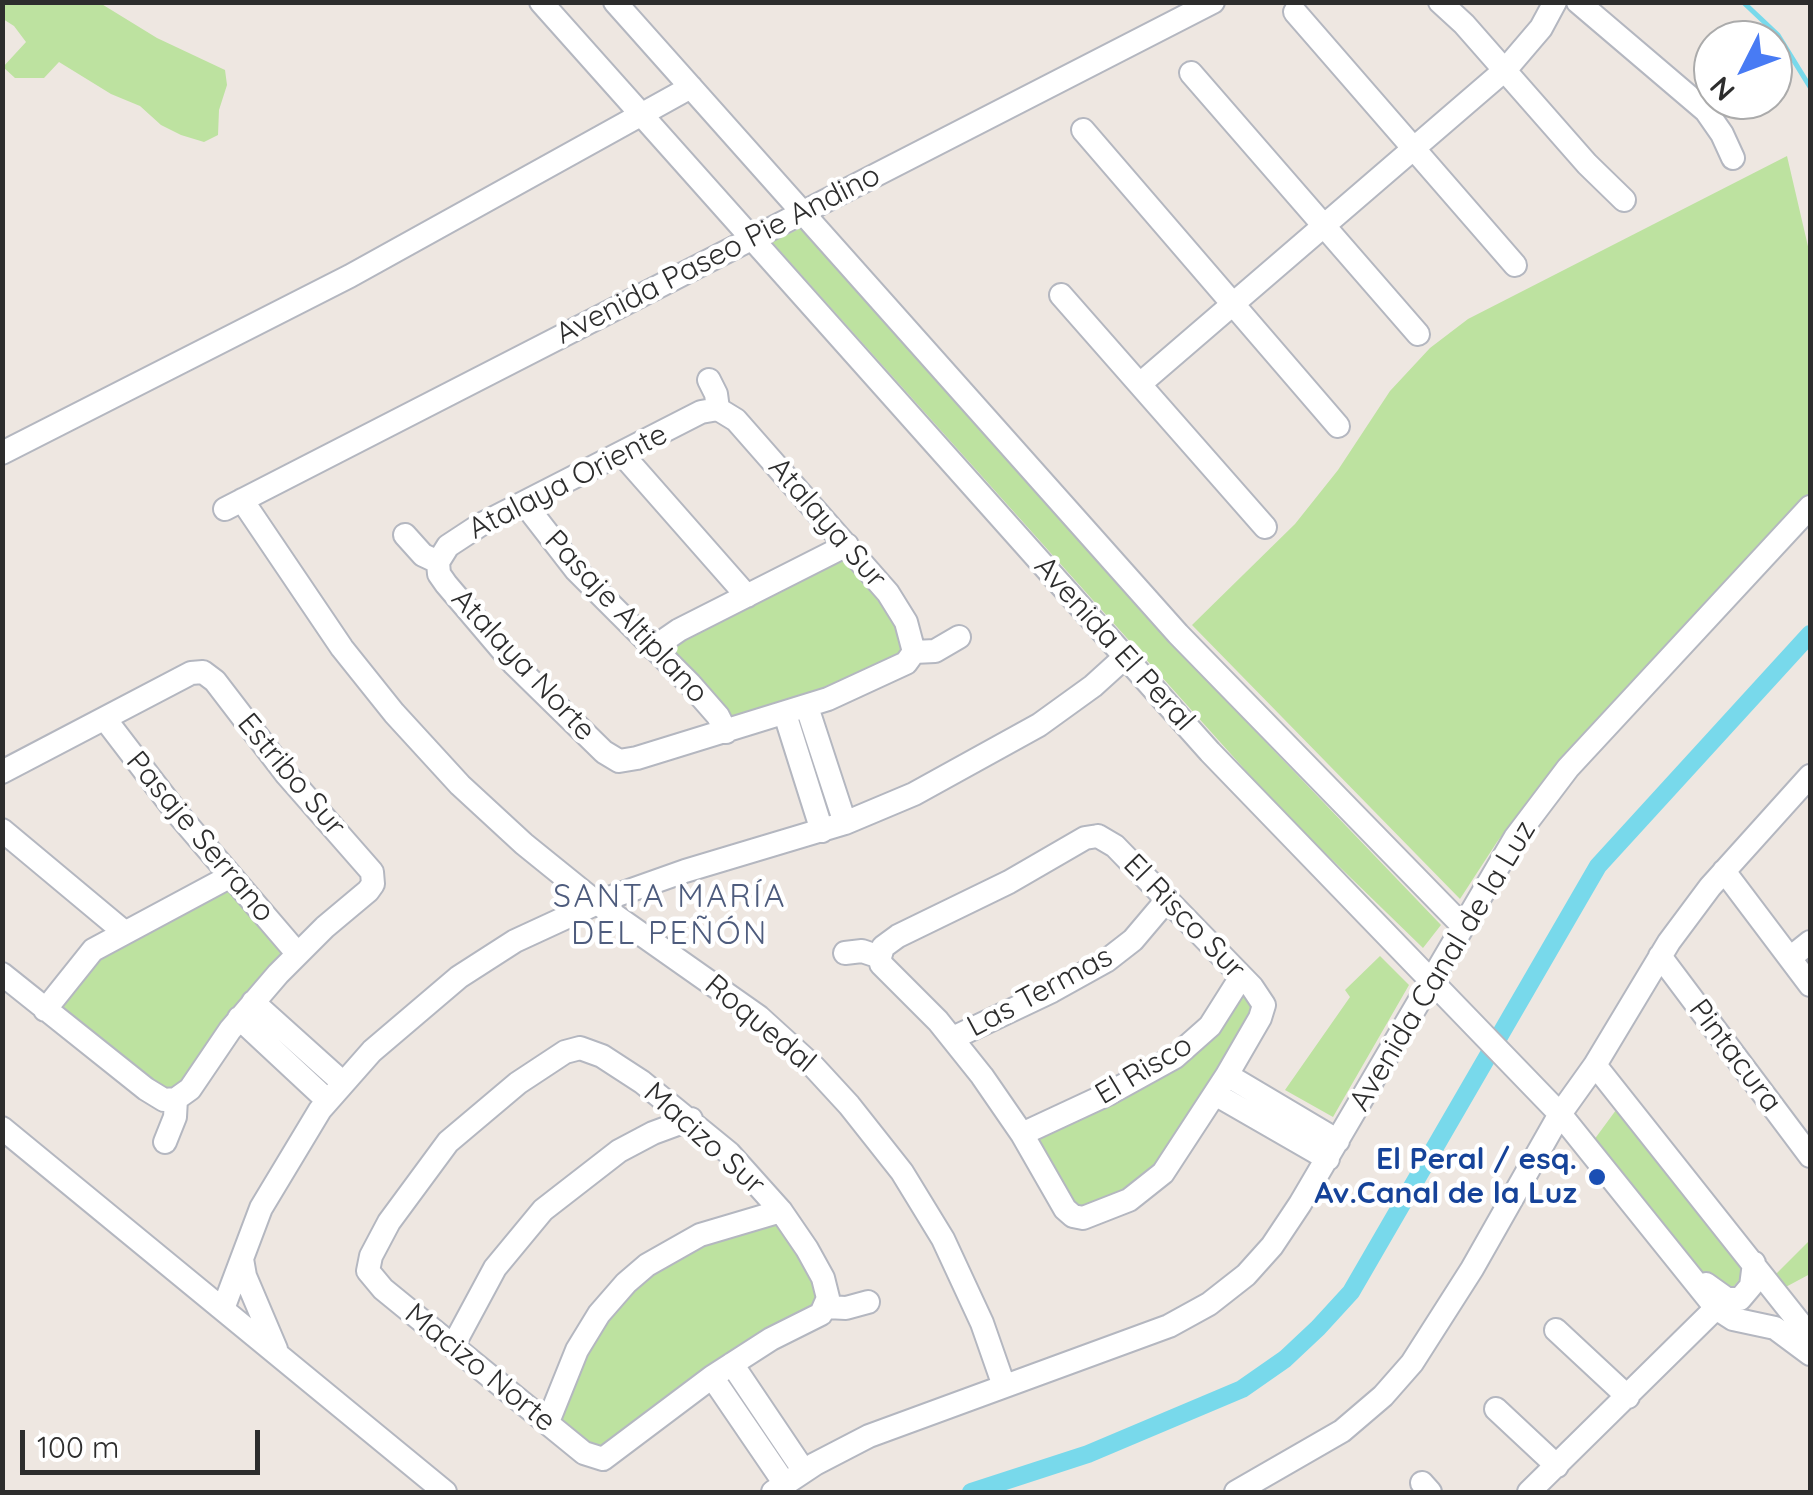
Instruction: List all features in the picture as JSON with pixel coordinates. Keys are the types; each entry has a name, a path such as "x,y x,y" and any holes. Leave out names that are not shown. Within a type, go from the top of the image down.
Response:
{"street":[{"name":"Avenida El Peral","path":"541,2 1268,815 1552,1106 1716,1308"},
{"name":"Avenida El Peral","path":"615,2 1178,634 1462,925"},
{"name":"Avenida Paseo Pie Andino","path":"233,505 1212,2"},
{"path":"1440,2 1506,68 1566,141 1624,200"},
{"path":"1140,384 1506,68 1542,28 1555,2"},
{"path":"1578,2 1706,111 1734,158"},
{"path":"1295,12 1515,265"},
{"path":"1191,73 1418,334"},
{"path":"2,453 350,276 691,87"},
{"path":"1083,130 1338,426"},
{"path":"1061,295 1265,527"},
{"path":"709,380 718,409"},
{"name":"Atalaya Oriente","path":"404,536 423,555 438,562 441,553 455,540 701,412 718,409"},
{"name":"Atalaya Sur","path":"718,409 736,420 895,602 910,633 914,652"},
{"path":"622,454 747,596"},
{"name":"Pasaje Altiplano","path":"524,503 576,570 704,700 726,732"},
{"name":"Roquedal","path":"233,505 407,728 460,785 524,844 598,903 759,1017 814,1066 849,1105 902,1172 943,1239 982,1323 1004,1386"},
{"name":"Avenida Canal de la Luz","path":"787,1482 869,1436 1168,1326 1217,1299 1246,1275 1272,1246 1333,1150 1515,838 1568,768 1810,507"},
{"path":"653,648 668,636 847,545"},
{"name":"Atalaya Norte","path":"438,562 439,574 446,584 514,664 594,743 619,760 726,732"},
{"path":"726,732 796,710 906,663 914,652 936,651 959,637"},
{"path":"223,1309 271,1189 335,1091 400,1025 474,966 515,941 598,903 685,871 822,831 914,794 1004,747 1067,706 1124,657"},
{"name":"Estribo Sur","path":"105,719 191,673 204,672 287,775 369,867 374,880 368,891 297,954"},
{"path":"796,710 845,823"},
{"path":"796,710 822,831"},
{"path":"2,772 105,719"},
{"name":"Pasaje Serrano","path":"105,719 229,876 297,954"},
{"path":"1236,1492 1342,1431 1400,1377 1423,1348 1472,1269 1552,1106 1596,1065 1660,956 1696,904 1810,776"},
{"path":"2,830 123,931"},
{"name":"El Risco Sur","path":"880,957 884,947 898,936 1019,877 1085,838 1098,836 1110,842 1260,996 1264,1006 1221,1085"},
{"path":"1724,870 1810,985"},
{"path":"45,1010 87,955 123,931 229,876"},
{"name":"Las Termas","path":"953,1038 1106,961 1133,940 1166,901"},
{"path":"1790,958 1810,942"},
{"path":"845,953 862,951 880,957 881,964 953,1038 1022,1134 1062,1205 1073,1216 1090,1217 1149,1187 1177,1156 1221,1085 1333,1150"},
{"path":"2,974 146,1089 164,1100 176,1100 190,1089 246,1010 297,954"},
{"name":"Pintacura","path":"1660,956 1810,1156"},
{"name":"El Risco","path":"1022,1134 1175,1057 1210,1026 1241,977"},
{"path":"246,1010 335,1091"},
{"name":"Macizo Sur","path":"368,1271 371,1256 390,1222 448,1142 501,1095 565,1052 580,1048 620,1068 691,1119 747,1171 780,1211 823,1278 828,1292 826,1307"},
{"path":"1596,1065 1810,1336"},
{"path":"164,1142 175,1117 176,1100"},
{"path":"453,1346 495,1268 543,1210 571,1185 628,1146 691,1119"},
{"path":"2,1128 445,1492"},
{"path":"548,1422 577,1350 599,1314 626,1283 661,1256 700,1235 780,1211"},
{"path":"242,1259 259,1313 279,1355"},
{"name":"Avenida El Peral","path":"1693,1279 1704,1282 1726,1300 1735,1301 1751,1286 1754,1263"},
{"name":"Macizo Norte","path":"368,1271 382,1289 584,1453 598,1458 613,1454 722,1370"},
{"path":"787,1482 722,1370 770,1339 817,1317 826,1307 853,1308 868,1302"},
{"path":"1529,1492 1716,1308 1733,1319 1775,1328 1810,1354"},
{"path":"1556,1330 1628,1397"},
{"path":"1496,1409 1557,1466"}],"green space":[{"path":"2,3 100,3 157,38 225,70 227,85 219,110 218,135 204,142 181,135 161,125 140,106 111,94 59,62 44,78 15,78 3,67 26,42 3,19"},
{"path":"1787,156 1810,255 1810,498 1544,780 1460,899 1192,625 1295,524 1338,470 1390,391 1430,348 1468,319"},
{"path":"801,228 982,427 1146,617 1441,925 1423,948 1281,810 772,242"},
{"path":"844,556 897,625 904,648 898,655 829,688 730,718 662,652 814,575 813,569"},
{"path":"233,888 286,952 182,1084 172,1091 162,1088 60,1008 100,958 200,898"},
{"path":"1380,956 1409,985 1333,1117 1285,1090 1350,997 1345,990"},
{"path":"1243,993 1253,1007 1251,1013 1158,1165 1128,1190 1088,1207 1078,1206 1036,1137 1105,1105"},
{"path":"1619,1106 1743,1260 1741,1278 1732,1288 1728,1290 1704,1275 1591,1144"},
{"path":"776,1223 806,1263 819,1297 814,1306 609,1444 598,1448 562,1420 589,1346 626,1297 659,1269 703,1243"},
{"path":"1810,1240 1810,1274 1782,1289 1773,1277"}],"waterway":[{"path":"1743,2 1778,35 1810,87"},
{"path":"971,1492 1088,1454 1242,1389 1285,1359 1318,1328 1351,1292 1598,866 1810,634"}],"place":[{"name":"El Peral / esq. Av.Canal de la Luz","path":"1597,1177"}],"district":[{"name":"SANTA MARÍA DEL PEÑÓN","path":"670,916"}]}
